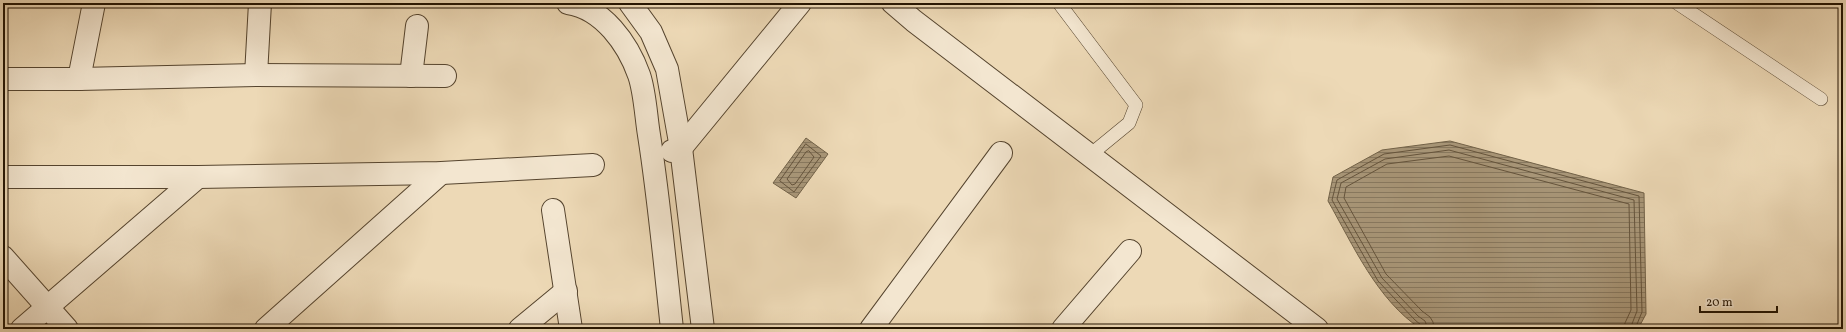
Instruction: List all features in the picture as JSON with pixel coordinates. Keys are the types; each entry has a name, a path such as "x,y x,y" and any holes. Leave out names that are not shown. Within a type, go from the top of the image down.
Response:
{"street":[{"path":"79,79 94,3"},
{"path":"256,75 260,3"},
{"path":"574,3 604,20 626,46 640,76 653,158 672,329"},
{"path":"630,3 651,32 667,69 681,148 703,329"},
{"path":"653,158 681,148 800,3"},
{"path":"893,3 914,21 1317,329"},
{"path":"411,76 417,26"},
{"path":"3,79 79,79 256,75 445,76"},
{"path":"871,329 1001,153"},
{"path":"3,176 198,177 441,173 593,165"},
{"path":"266,329 441,173"},
{"path":"22,329 198,177"},
{"path":"553,210 571,329"},
{"path":"1063,329 1130,251"},
{"path":"3,257 66,329"},
{"path":"520,329 566,291"}],"lane":[{"path":"1059,3 1136,105 1129,123 1090,155"},
{"path":"1677,3 1821,99"}],"water":[{"path":"806,138 828,154 796,198 773,183"},
{"path":"1450,141 1644,193 1646,314 1638,329 1421,329 1405,317 1391,303 1367,271 1328,201 1333,177 1382,150"}]}
